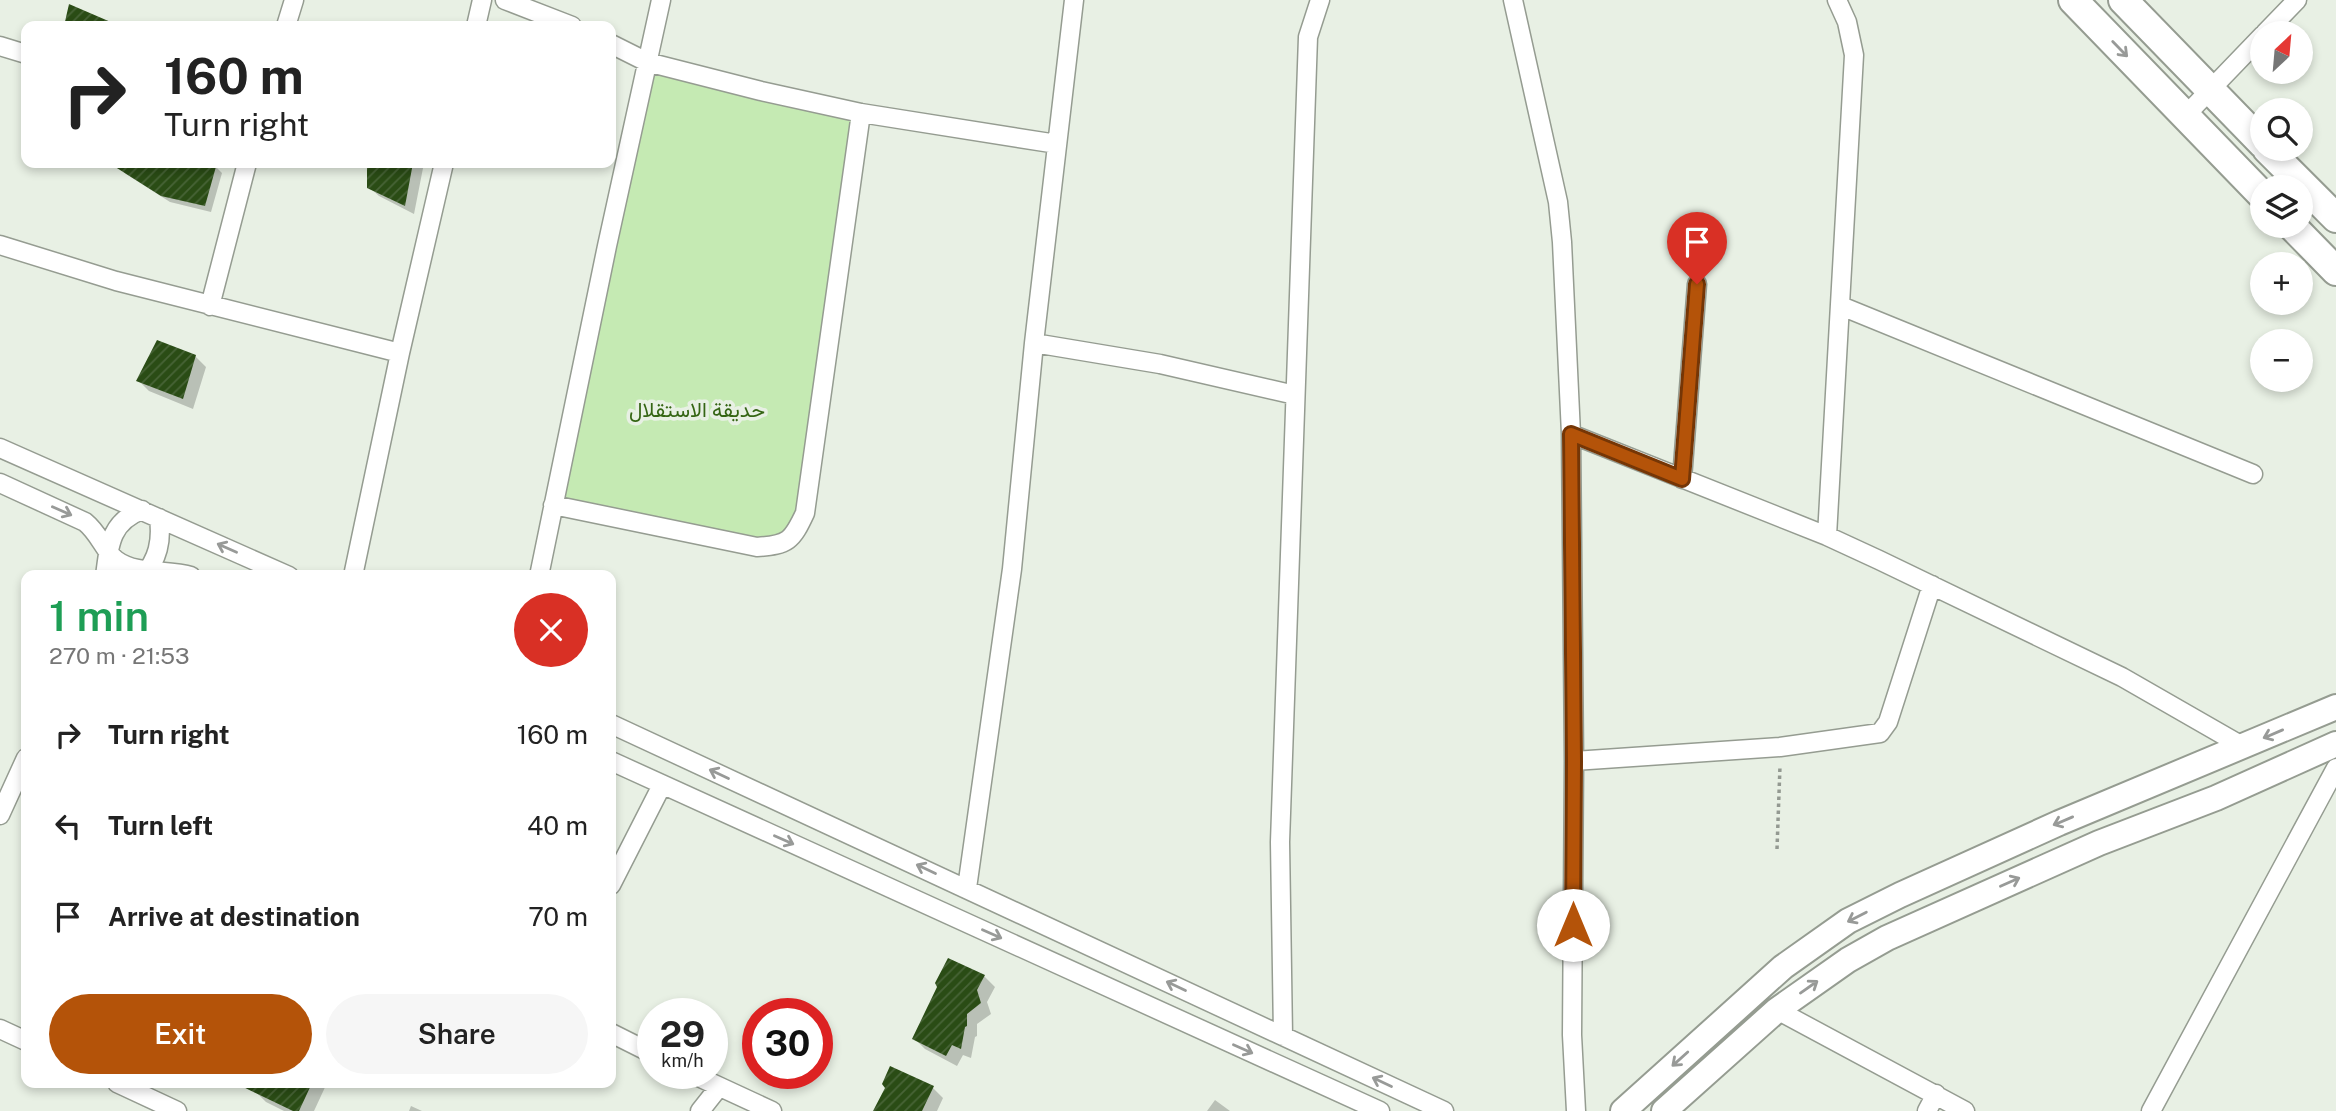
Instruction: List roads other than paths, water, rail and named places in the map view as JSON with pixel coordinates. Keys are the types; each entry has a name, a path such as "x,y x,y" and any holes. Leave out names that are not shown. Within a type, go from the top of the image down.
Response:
{"main road":[{"path":"2073,0 2250,183"},
{"path":"2123,0 2250,131"},
{"path":"2279,161 2336,218"},
{"path":"2304,238 2336,271"},
{"path":"1623,1111 1783,967 1847,921 2047,829 2336,707"},
{"path":"1664,1111 1777,1010 1886,937 2099,843 2216,798 2336,744"},
{"path":"2204,761 2216,798"}],"street":[{"path":"288,21 294,0"},
{"path":"476,21 482,0"},
{"path":"505,0 559,21"},
{"path":"541,570 661,0"},
{"path":"967,888 1012,569 1034,343 1074,0"},
{"path":"1283,1036 1280,842 1294,394 1308,37 1320,0"},
{"path":"1513,0 1558,202 1571,434 1574,761 1572,1035 1576,1111"},
{"path":"1827,536 1854,55 1847,22 1837,0"},
{"path":"2277,21 2297,0"},
{"path":"0,46 21,52"},
{"path":"616,46 647,62 861,113 1057,144"},
{"path":"2185,116 2250,49"},
{"path":"553,505 757,547 778,546 795,534 805,513 861,113"},
{"path":"211,306 246,168"},
{"path":"354,570 442,168"},
{"path":"0,244 116,281 400,353"},
{"path":"1682,479 1697,284"},
{"path":"1841,306 2253,474"},
{"path":"1034,343 1160,364 1294,394"},
{"path":"1571,434 1827,536 2122,677 2244,747"},
{"path":"0,447 276,570"},
{"path":"0,483 85,522 103,540 108,552 126,566 137,570"},
{"path":"106,570 114,529 123,520 142,510"},
{"path":"147,570 160,545 159,518"},
{"path":"1574,761 1780,747 1880,733 1888,722 1932,585"},
{"path":"616,726 1444,1111"},
{"path":"616,763 1380,1111"},
{"path":"2151,1111 2336,768"},
{"path":"0,815 21,772"},
{"path":"616,874 662,785"},
{"path":"1777,1010 1965,1111"},
{"path":"0,1029 21,1039"},
{"path":"616,1036 637,1046"},
{"path":"128,1088 177,1111"},
{"path":"700,1111 717,1089"},
{"path":"723,1089 772,1111"},
{"path":"1927,1111 1936,1094"},
{"path":"1336,1111 1349,1097"}],"park label":[{"name":"حديقة الاستقلال","path":"697,410"}]}
